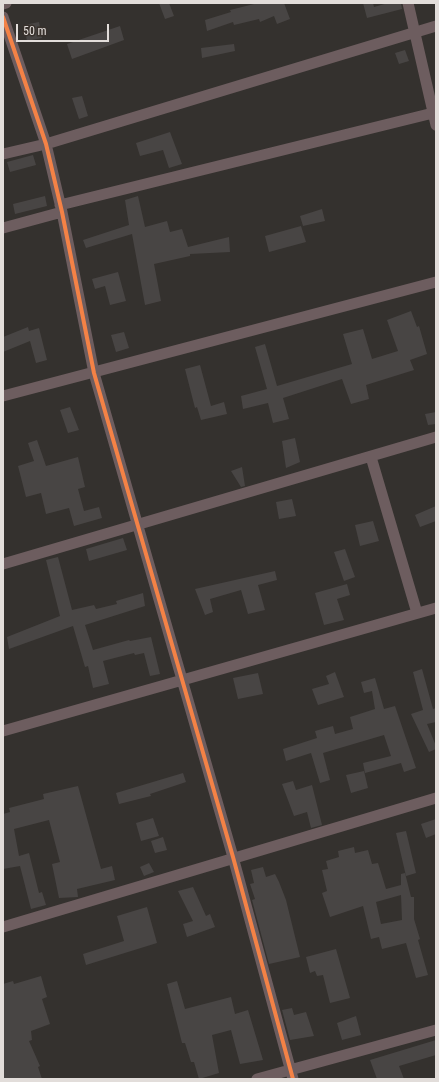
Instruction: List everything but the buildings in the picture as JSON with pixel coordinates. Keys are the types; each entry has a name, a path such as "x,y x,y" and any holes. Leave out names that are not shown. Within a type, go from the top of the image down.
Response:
{"street":[{"path":"408,3 436,125"},
{"path":"3,17 46,144 61,208 94,373 233,857 291,1074"},
{"path":"3,154 46,144 436,26"},
{"path":"3,228 61,208 433,113"},
{"path":"3,396 436,282"},
{"path":"3,564 137,526 436,437"},
{"path":"371,457 417,613"},
{"path":"3,731 181,679 436,608"},
{"path":"3,927 233,857 436,798"},
{"path":"257,1079 291,1074 436,1030"}],"cycle path":[{"path":"3,17 46,144 62,212 94,373 233,857 293,1079"}]}
